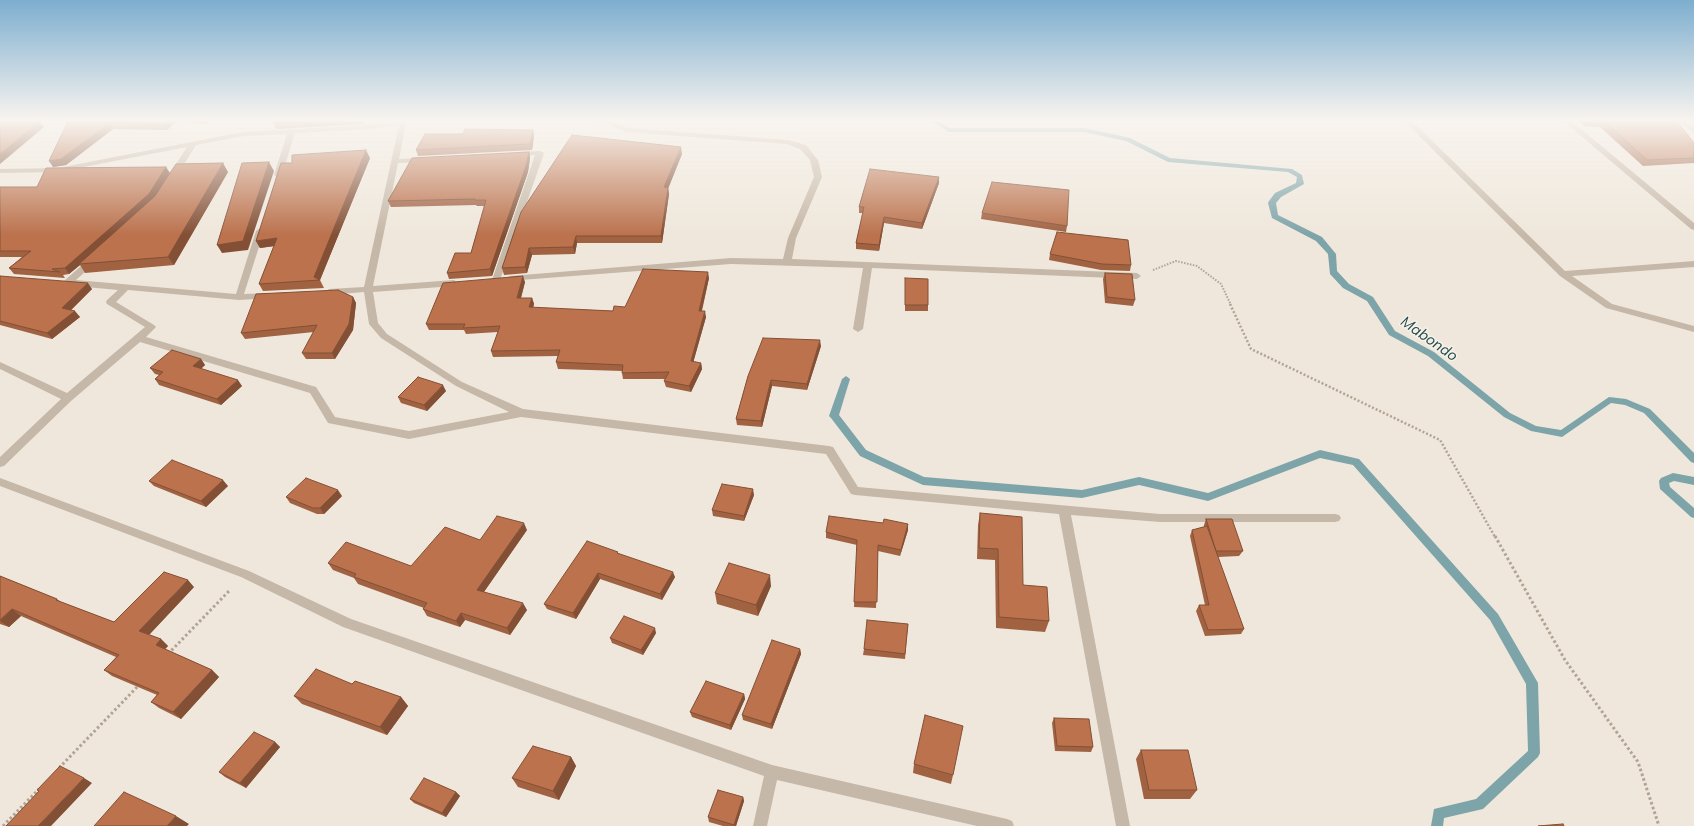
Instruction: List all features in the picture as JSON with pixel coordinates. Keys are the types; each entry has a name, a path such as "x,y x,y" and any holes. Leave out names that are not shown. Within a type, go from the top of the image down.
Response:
{"street":[{"path":"0,171 58,170 123,158"},
{"path":"169,183 185,158"},
{"path":"275,184 283,158"},
{"path":"396,158 368,290 374,324 384,336 459,384 521,413"},
{"path":"538,158 493,280 731,261 1137,276"},
{"path":"787,262 792,238 818,177 814,160 812,158"},
{"path":"1445,158 1563,274 1609,306 1694,329"},
{"path":"1611,158 1694,226"},
{"path":"395,161 433,159"},
{"path":"239,297 263,222"},
{"path":"101,253 64,282 239,297 277,295"},
{"path":"1563,274 1694,264"},
{"path":"858,329 868,265"},
{"path":"323,293 466,282"},
{"path":"0,462 68,398 151,327 110,302 125,288"},
{"path":"139,338 313,390 332,420 401,434 409,435 521,413 829,450 855,492 1160,518 1335,518"},
{"path":"0,365 68,398"},
{"path":"0,482 245,574 346,623 772,772 1007,826"},
{"path":"1064,509 1123,826"},
{"path":"760,826 772,772"}],"path":[{"path":"1137,276 1176,262 1197,266 1221,284 1251,349 1440,440 1565,660 1638,762 1659,826"},
{"path":"162,660 245,574"},
{"path":"58,769 140,683"},
{"path":"3,826 42,786"}],"building":[{"path":"51,158 63,158 61,159 49,161"},
{"path":"292,158 363,158 314,277 320,280 259,284 277,238 256,241 281,163 292,163"},
{"path":"412,158 528,158 490,269 447,273 455,253 471,253 486,200 388,201"},
{"path":"557,158 677,158 664,187 668,188 661,236 576,236 573,247 529,248 525,267 502,268 521,212"},
{"path":"1644,158 1694,158 1694,158 1647,160"},
{"path":"269,162 243,241 217,245 242,163"},
{"path":"223,163 168,257 79,264 155,196 176,164"},
{"path":"166,167 149,194 65,268 52,269 60,272 9,268 31,251 0,251 0,187 37,187 46,168"},
{"path":"870,169 939,177 922,223 884,217 879,245 856,243 864,207 859,207"},
{"path":"992,182 1069,190 1067,226 982,213"},
{"path":"1057,232 1128,240 1131,265 1102,264 1050,254"},
{"path":"643,269 708,272 699,311 705,311 691,361 701,363 689,386 664,381 669,372 622,373 623,365 556,362 560,350 491,351 500,326 463,328 465,324 426,324 443,283 523,276 517,298 532,298 529,307 613,311 614,306 625,307"},
{"path":"1105,273 1132,274 1135,300 1107,297"},
{"path":"0,276 88,283 62,308 75,311 47,333 0,321"},
{"path":"905,278 928,279 928,305 905,305"},
{"path":"338,290 353,297 349,324 332,353 302,353 317,325 241,333 256,294"},
{"path":"763,338 820,340 807,384 771,380 761,421 736,419 748,376"},
{"path":"172,350 201,359 193,366 238,380 217,399 155,379 163,372 150,368"},
{"path":"418,377 443,385 424,405 398,397"},
{"path":"172,460 223,480 201,501 149,481"},
{"path":"306,478 338,490 320,508 313,508 286,497"},
{"path":"722,484 753,489 744,516 712,510"},
{"path":"980,513 1022,517 1023,585 1047,587 1049,621 999,617 998,549 979,548"},
{"path":"497,516 524,523 477,590 523,603 507,628 461,613 456,621 423,609 427,603 354,577 356,574 328,563 346,542 411,566 445,527 480,540"},
{"path":"829,516 883,523 884,519 908,524 901,550 878,545 877,602 854,602 857,540 826,532"},
{"path":"1206,519 1232,519 1243,551 1216,551"},
{"path":"1207,526 1244,629 1208,630 1199,605 1209,605 1192,530"},
{"path":"587,541 673,572 660,594 598,573 573,613 544,604"},
{"path":"729,563 770,575 756,605 715,593"},
{"path":"164,572 188,580 139,631 161,639 156,645 212,670 173,712 151,702 159,693 104,670 119,655 12,609 0,620 0,576 57,599 56,600 114,622"},
{"path":"624,616 655,628 641,650 610,638"},
{"path":"867,620 908,624 905,654 864,649"},
{"path":"772,640 800,649 771,724 742,715"},
{"path":"316,669 352,684 355,681 401,697 380,727 294,696"},
{"path":"706,681 744,694 730,725 690,712"},
{"path":"925,715 963,726 953,775 914,764"},
{"path":"1054,718 1089,719 1093,747 1057,746"},
{"path":"254,732 275,742 240,783 219,772"},
{"path":"533,746 571,757 553,791 512,778"},
{"path":"1141,750 1188,750 1197,790 1149,790"},
{"path":"60,766 84,778 38,826 6,826 39,791 37,790"},
{"path":"424,778 456,792 442,813 410,799"},
{"path":"718,790 743,797 734,825 708,817"},
{"path":"124,792 176,816 167,826 94,826"},
{"path":"1563,824 1564,826 1538,826"}],"waterway":[{"name":"Mabondo","path":"1163,158 1168,160 1290,170 1300,176 1300,184 1278,195 1272,203 1275,216 1319,239 1332,254 1333,272 1346,286 1370,299 1392,333 1431,354 1507,415 1534,429 1562,434 1609,400 1626,402 1647,411 1694,459"},
{"path":"846,379 834,416 863,453 923,481 1082,494 1139,481 1208,497 1320,454 1356,462 1494,617 1532,683 1534,753 1479,805 1438,813 1437,826"},
{"name":"Mabondo","path":"1694,481 1673,477 1664,481 1665,489 1694,514"}]}
